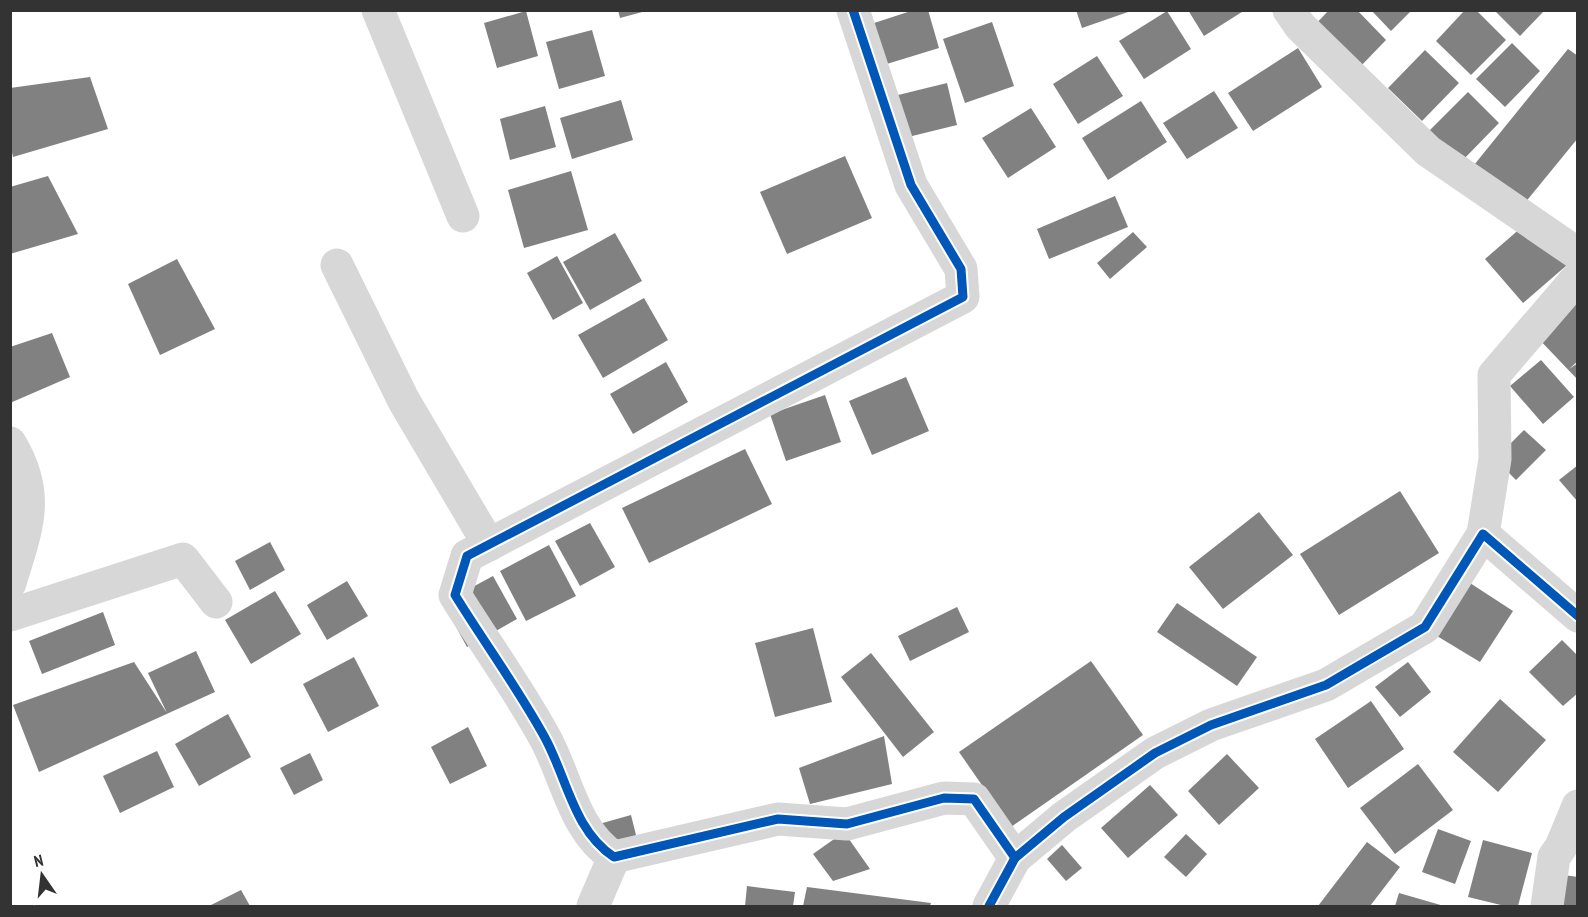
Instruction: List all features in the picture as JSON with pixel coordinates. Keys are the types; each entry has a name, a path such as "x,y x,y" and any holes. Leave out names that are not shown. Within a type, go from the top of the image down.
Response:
{"street":[{"path":"378,10 463,216"},
{"path":"853,10 911,184 961,269 963,297 467,556 455,595 544,737 584,826 598,847 614,857 778,819 847,824 945,798 974,799 1015,858"},
{"path":"1289,10 1300,26 1428,151 1578,254"},
{"path":"337,265 404,401 489,545"},
{"path":"989,906 1015,858 1064,817 1155,753 1211,725 1326,684 1425,627 1483,534 1495,459 1494,375 1578,277"},
{"path":"10,442 30,489 27,525 10,583"},
{"path":"1483,534 1578,616"},
{"path":"10,615 183,559 216,602"},
{"path":"1547,906 1554,857 1562,848 1578,806"},
{"path":"593,906 614,857"}],"building":[{"path":"618,10 646,10 646,11 620,18"},
{"path":"914,10 928,10 939,48 877,67 865,26"},
{"path":"1076,10 1131,10 1131,11 1082,28"},
{"path":"1188,10 1245,10 1204,36"},
{"path":"1329,10 1357,10 1386,40 1357,70 1313,27"},
{"path":"1371,10 1412,10 1391,31"},
{"path":"1465,10 1476,10 1506,40 1471,75 1436,41"},
{"path":"1494,10 1545,10 1520,36"},
{"path":"526,11 538,56 497,68 484,23"},
{"path":"1167,11 1191,49 1144,79 1119,41"},
{"path":"992,22 1014,86 965,103 943,39"},
{"path":"592,30 605,76 559,89 546,42"},
{"path":"1512,43 1540,71 1505,107 1476,79"},
{"path":"1298,48 1322,87 1253,131 1228,93"},
{"path":"1568,49 1578,56 1578,138 1519,210 1470,170"},
{"path":"1425,50 1459,83 1422,121 1388,88"},
{"path":"1097,56 1123,96 1078,124 1053,84"},
{"path":"90,77 108,129 13,157 10,143 10,88"},
{"path":"947,83 957,125 900,139 890,97"},
{"path":"1214,91 1238,128 1187,159 1163,123"},
{"path":"1468,92 1499,123 1459,164 1427,133"},
{"path":"621,100 633,140 572,159 560,118"},
{"path":"1141,101 1167,142 1108,180 1082,138"},
{"path":"545,106 556,147 510,160 500,119"},
{"path":"1031,108 1056,147 1008,178 982,138"},
{"path":"845,156 872,218 787,254 760,192"},
{"path":"571,171 588,230 524,248 508,190"},
{"path":"48,176 78,234 10,254 10,187"},
{"path":"1115,196 1128,227 1049,259 1037,229"},
{"path":"1529,221 1567,265 1523,303 1485,259"},
{"path":"1133,232 1147,247 1110,279 1097,263"},
{"path":"615,233 642,281 590,310 563,262"},
{"path":"557,256 583,303 553,320 527,273"},
{"path":"177,259 215,329 160,355 128,284"},
{"path":"1578,294 1578,361 1569,369 1578,363 1578,380 1535,335"},
{"path":"644,298 668,340 603,378 578,335"},
{"path":"52,333 70,377 10,403 10,347"},
{"path":"1541,360 1574,397 1543,424 1510,386"},
{"path":"666,362 688,402 633,434 610,394"},
{"path":"906,377 929,431 872,455 849,401"},
{"path":"825,395 841,442 786,461 770,414"},
{"path":"1524,430 1546,450 1516,480 1495,459"},
{"path":"745,449 772,504 649,563 622,508"},
{"path":"1578,465 1578,502 1559,480"},
{"path":"1400,491 1439,553 1339,615 1300,554"},
{"path":"1259,512 1293,555 1223,609 1189,567"},
{"path":"590,523 615,567 580,586 555,541"},
{"path":"270,542 285,570 250,590 235,561"},
{"path":"549,545 576,596 526,621 500,571"},
{"path":"493,576 517,619 467,647 443,603"},
{"path":"347,581 368,616 327,640 307,605"},
{"path":"1470,583 1513,611 1480,662 1437,636"},
{"path":"275,591 301,634 251,664 225,620"},
{"path":"1177,603 1257,657 1237,686 1157,632"},
{"path":"957,607 969,632 910,661 898,636"},
{"path":"103,612 115,645 42,674 29,641"},
{"path":"813,628 832,702 775,717 755,643"},
{"path":"1562,640 1578,656 1578,693 1563,706 1529,672"},
{"path":"196,651 215,692 39,772 13,705 134,662 167,713 148,673"},
{"path":"871,653 934,732 903,757 841,677"},
{"path":"354,657 379,706 328,732 303,684"},
{"path":"1091,661 1143,735 1011,827 959,752"},
{"path":"1408,662 1431,692 1400,717 1375,687"},
{"path":"1500,699 1546,740 1498,792 1453,752"},
{"path":"1371,701 1404,749 1348,788 1315,739"},
{"path":"228,714 251,757 199,786 175,744"},
{"path":"468,727 487,766 450,784 431,747"},
{"path":"884,736 892,784 810,804 799,768"},
{"path":"157,751 174,787 120,813 103,776"},
{"path":"310,753 323,780 294,795 280,768"},
{"path":"1227,754 1259,788 1219,825 1188,791"},
{"path":"1418,764 1453,810 1395,854 1360,808"},
{"path":"1150,785 1178,815 1128,858 1101,828"},
{"path":"631,815 641,855 592,826"},
{"path":"1438,829 1471,841 1455,884 1422,872"},
{"path":"844,832 870,869 833,881 813,854"},
{"path":"1186,834 1207,854 1186,877 1164,857"},
{"path":"1483,840 1532,853 1518,906 1505,906 1468,897"},
{"path":"1367,842 1400,867 1370,906 1318,906"},
{"path":"1062,845 1082,868 1066,881 1047,859"},
{"path":"1564,875 1578,877 1578,906 1559,906"},
{"path":"747,886 795,892 793,906 745,906"},
{"path":"807,887 931,903 930,906 803,906"},
{"path":"241,890 250,906 209,906"},
{"path":"1399,893 1444,906 1395,906"}],"cycle path":[{"path":"853,10 911,185 961,269 963,297 467,556 455,595 544,736 580,818 600,846 614,857 778,819 847,824 944,798 974,799 1015,858"},
{"path":"989,906 1015,858 1064,817 1155,753 1211,725 1326,685 1425,627 1483,534 1578,616"}]}
